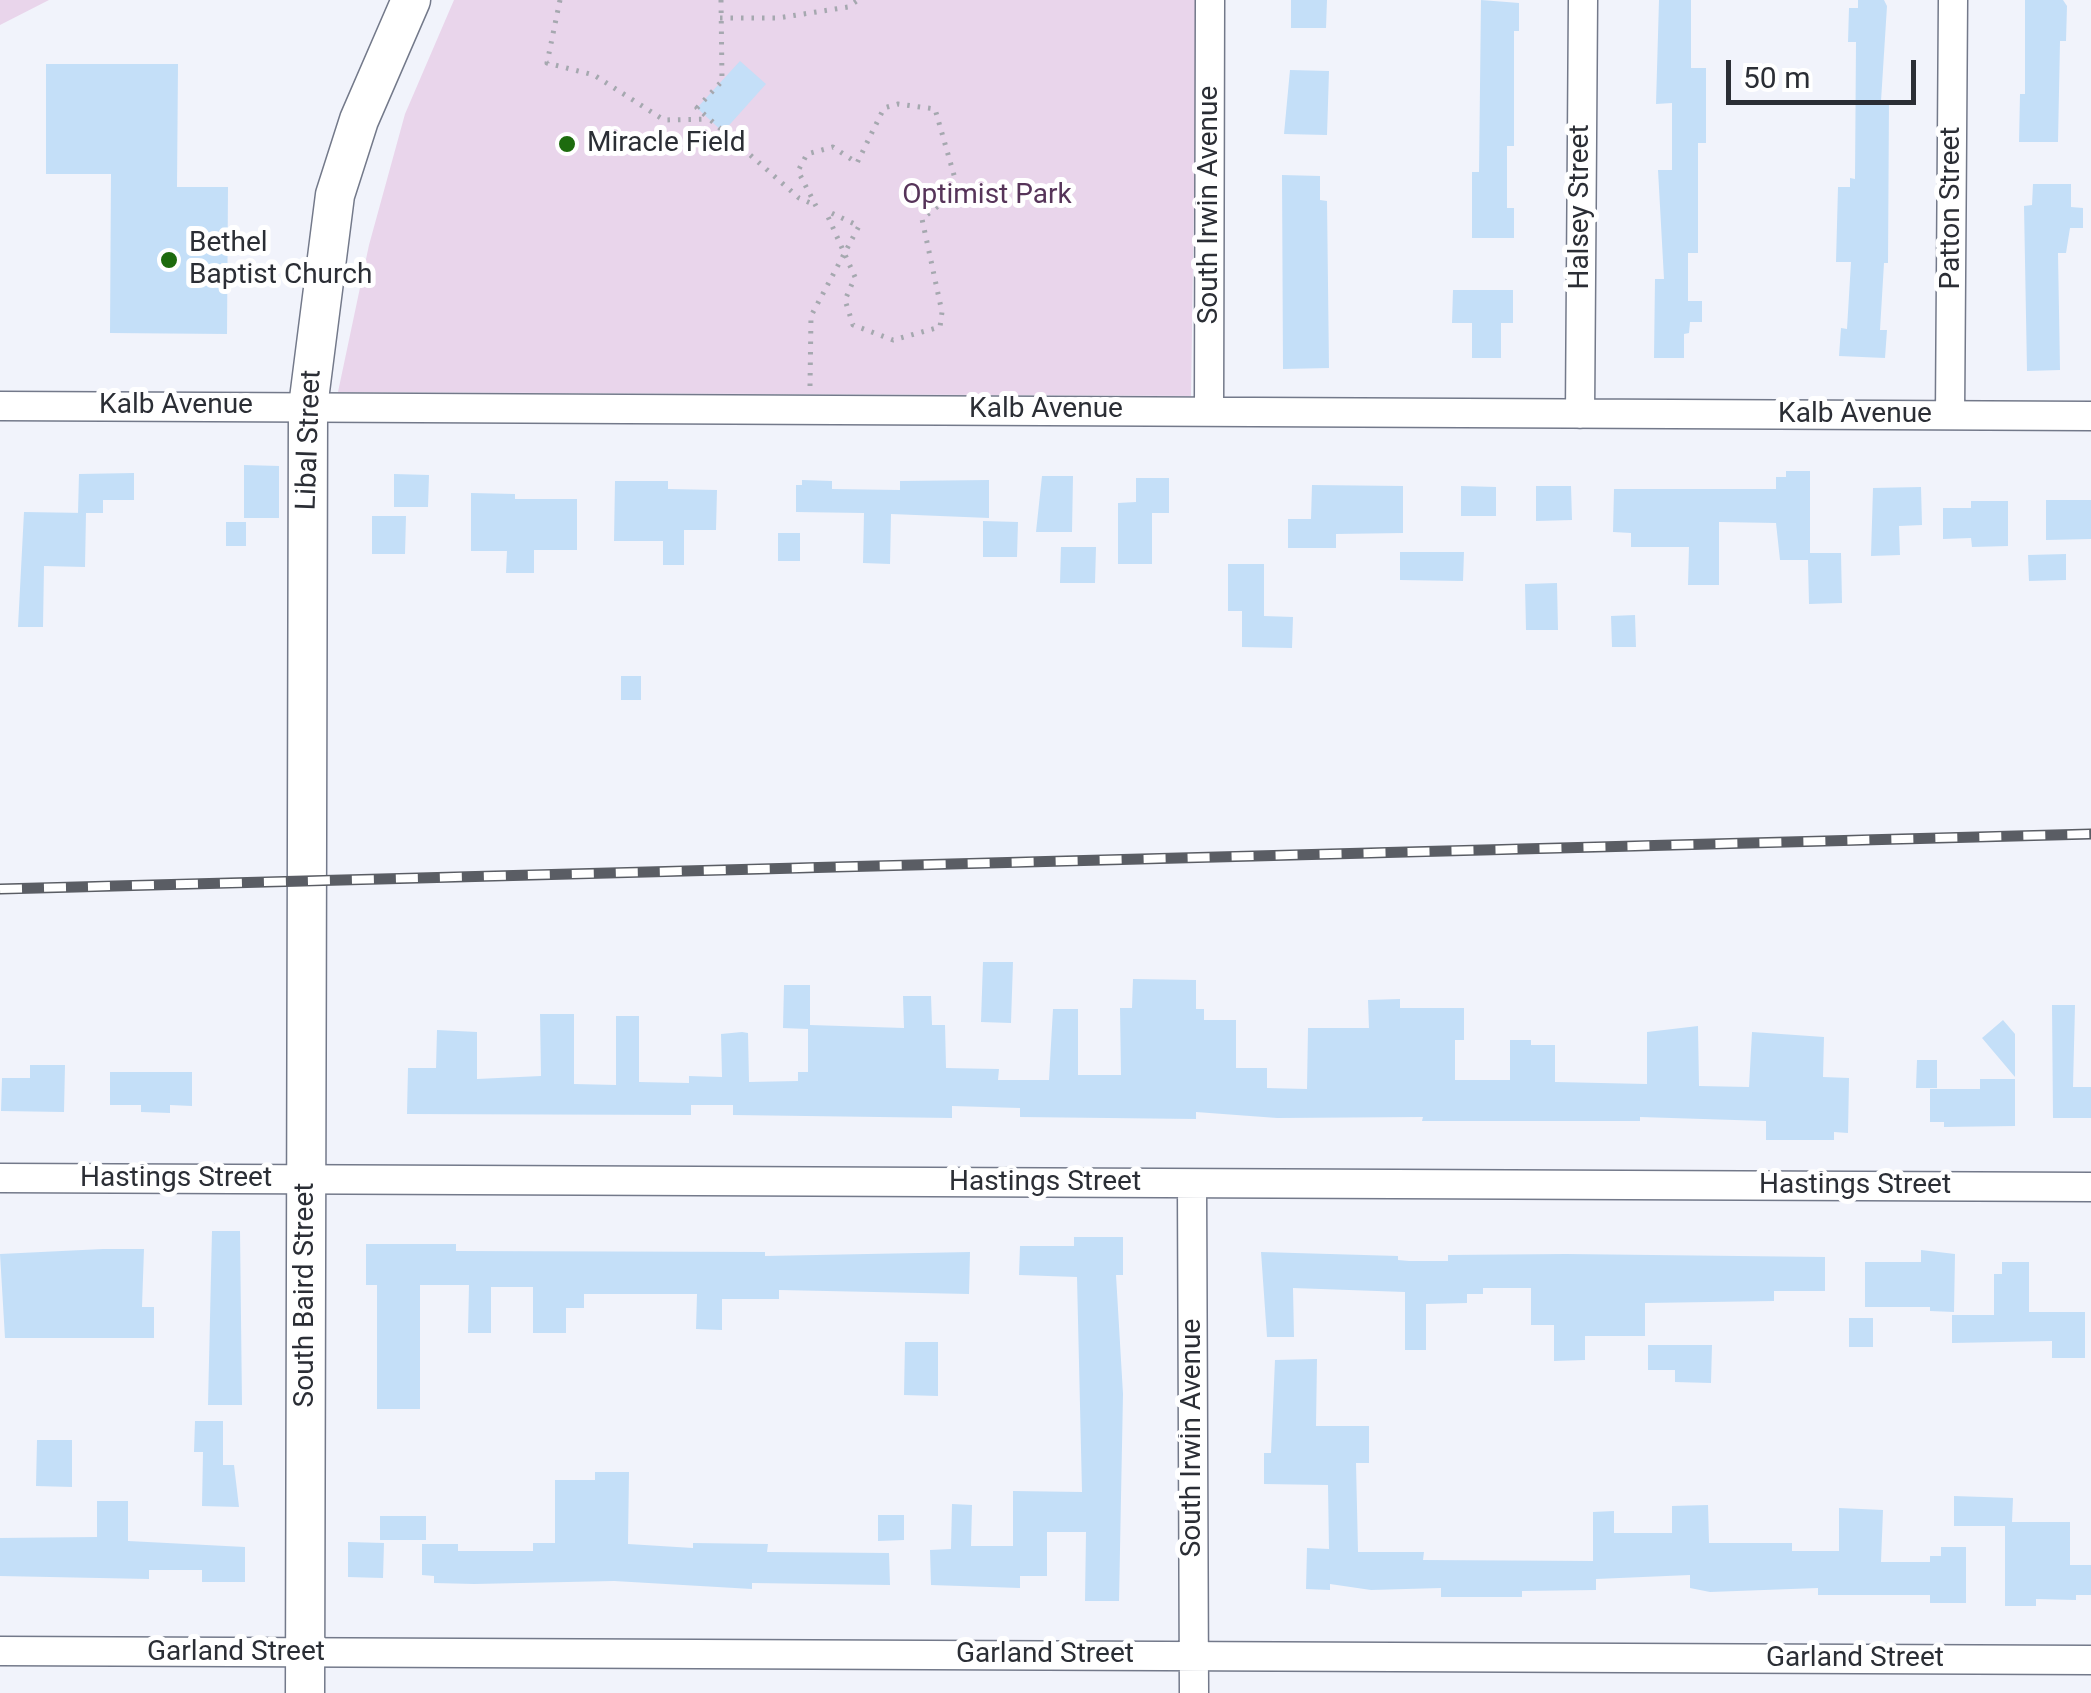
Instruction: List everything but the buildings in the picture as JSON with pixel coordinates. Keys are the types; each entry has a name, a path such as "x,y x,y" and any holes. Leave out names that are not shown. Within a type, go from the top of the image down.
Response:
{"street":[{"name":"Libal Street","path":"306,897 308,407 335,195 359,120 411,0"},
{"name":"South Irwin Avenue","path":"1209,411 1210,0"},
{"name":"Halsey Street","path":"1580,414 1583,0"},
{"name":"Patton Street","path":"1950,416 1953,0"},
{"name":"Kalb Avenue","path":"0,406 2091,416"},
{"name":"South Baird Street","path":"305,1693 306,897"},
{"name":"Hastings Street","path":"0,1178 2091,1187"},
{"name":"South Irwin Avenue","path":"1192,1184 1194,1693"},
{"name":"Garland Street","path":"0,1652 2091,1660"}],"path":[{"path":"560,0 547,63 594,75 664,120 709,118"},
{"path":"721,0 722,81 697,108 799,198 858,226 811,316 810,409"},
{"path":"720,18 778,18 848,6 858,0"},
{"path":"816,206 798,172 808,154 833,147 857,163 884,108 898,104 935,109 956,182 954,193 922,219 942,312 940,327 894,340 853,325 844,300 856,277 825,210"}],"green space":[{"path":"0,0 49,0 0,25"},
{"name":"Optimist Park","path":"454,0 1197,0 1191,396 338,392 369,245 405,114"}],"railway":[{"path":"0,889 2091,834"}],"place":[{"name":"Miracle Field","path":"567,144"},
{"name":"Bethel Baptist Church","path":"169,260"}]}
